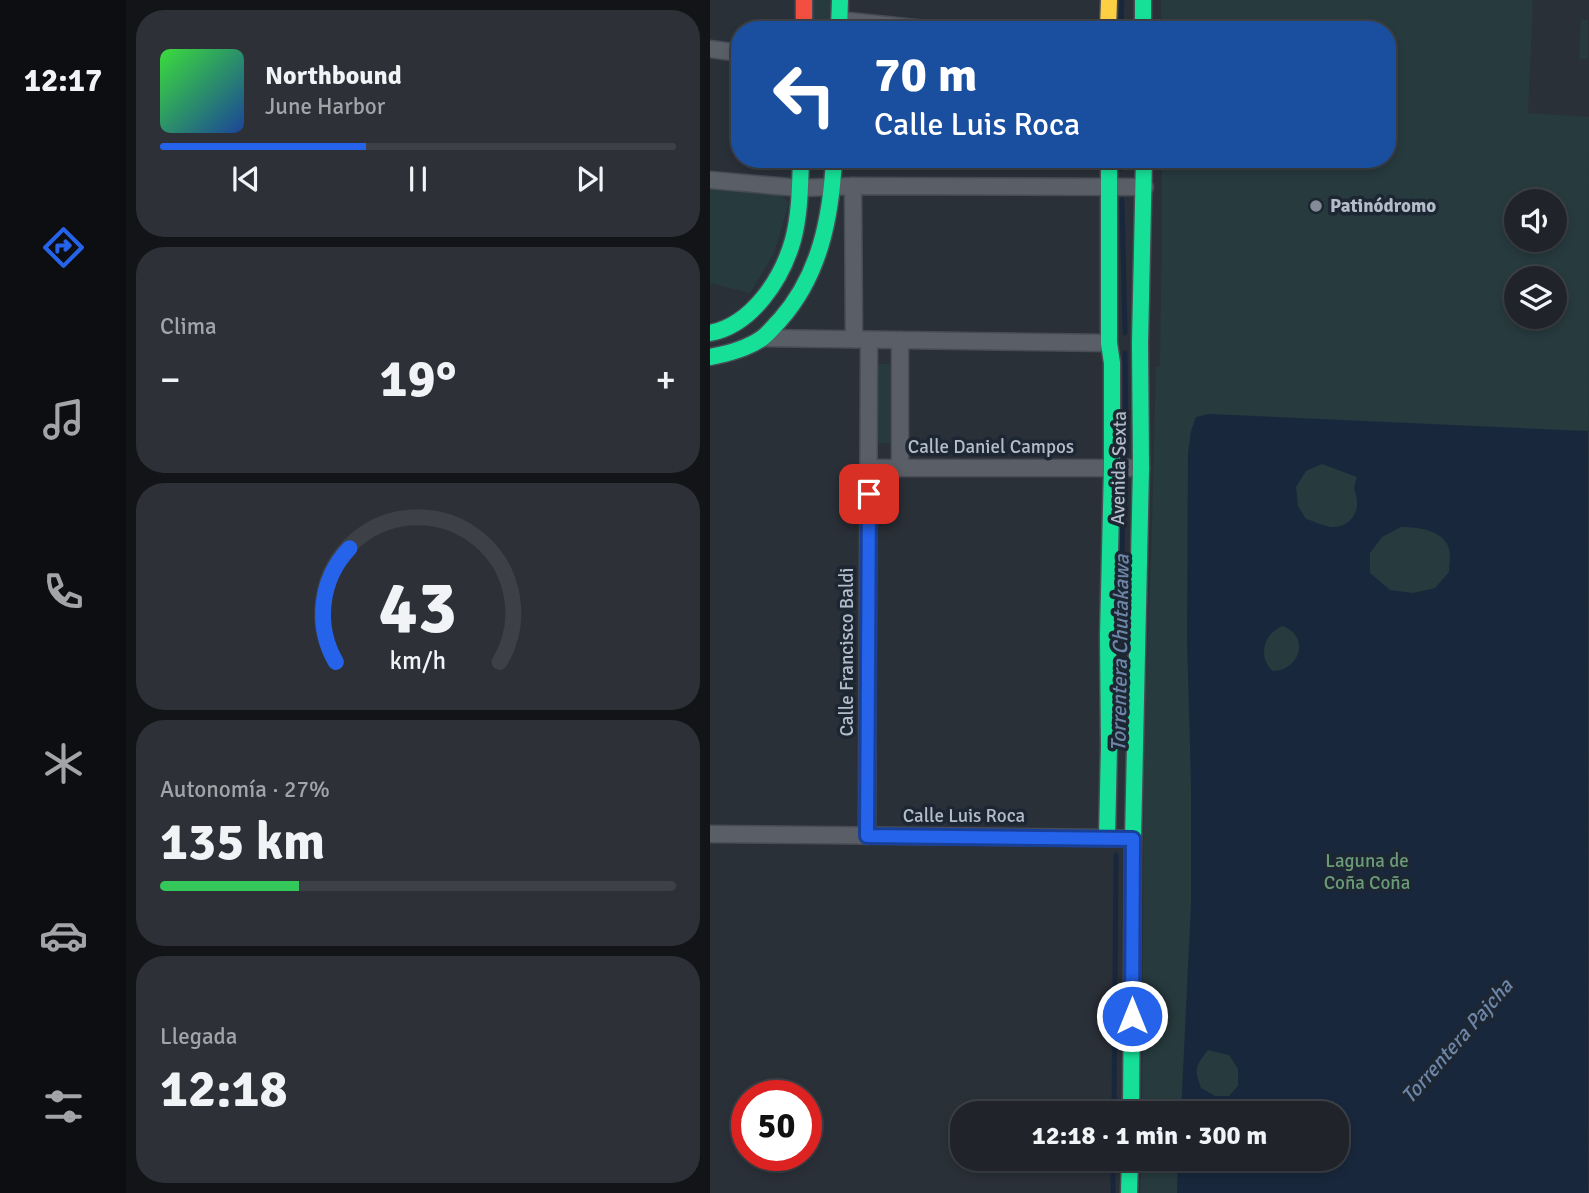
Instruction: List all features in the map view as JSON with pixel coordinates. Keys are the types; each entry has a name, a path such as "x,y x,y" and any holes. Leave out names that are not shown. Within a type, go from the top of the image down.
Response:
{"main road":[{"path":"804,0 804,21"},
{"path":"839,21 840,0"},
{"path":"1108,21 1109,0"},
{"path":"1143,0 1143,21"},
{"path":"710,333 725,329 742,318 762,299 779,272 792,241 801,168"},
{"path":"710,357 730,353 762,338 798,300 818,255 828,219 834,168"},
{"name":"Avenida Sexta","path":"1107,838 1108,636 1140,343 1124,187 1113,168"},
{"name":"Avenida Sexta","path":"1131,1101 1133,839 1125,468 1109,343 1124,187 1138,168"},
{"name":"Calle Luis Roca","path":"1107,838 1133,839"},
{"path":"1129,1193 1130,1171"}],"street":[{"path":"710,49 731,51"},
{"path":"710,180 800,188 1124,187"},
{"name":"Calle Francisco Baldi","path":"853,186 869,468 867,836"},
{"path":"762,338 1109,343"},
{"path":"900,340 900,468"},
{"name":"Calle Daniel Campos","path":"869,468 1125,468"},
{"name":"Calle Luis Roca","path":"710,834 1107,838"}],"green space":[{"path":"811,0 831,0 830,21 810,21"},
{"name":"Laguna de Coña Coña","path":"1161,0 1533,0 1528,113 1589,117 1588,1193 1140,1193 1141,1171 1349,1171 1349,1101 1142,1101 1144,732 1156,367 1160,366 1162,168 1396,168 1396,21 1161,21"},
{"path":"1581,20 1588,20 1588,59 1579,59"},
{"path":"710,189 782,195 789,203 774,253 750,293 710,283"},
{"path":"878,364 890,364 890,443 878,443"}],"water":[{"name":"Laguna de Coña Coña","path":"1209,414 1588,431 1588,1193 1177,1193 1178,1171 1349,1171 1349,1101 1182,1101 1191,904 1187,639 1188,453 1196,417","holes":["1322,464 1357,477 1354,489 1357,508 1350,520 1342,526 1326,526 1306,519 1298,506 1296,487 1306,471","1401,527 1422,529 1436,534 1446,543 1450,557 1449,572 1435,588 1413,593 1390,590 1370,573 1370,553 1382,537","1283,626 1297,638 1298,653 1289,666 1273,671 1265,659 1265,646 1271,634","1208,1050 1229,1055 1238,1069 1238,1086 1229,1096 1215,1096 1201,1088 1197,1068"]}],"waterway":[{"name":"Torrentera Chutakawa","path":"1121,21 1122,0"},
{"name":"Torrentera Chutakawa","path":"1122,200 1125,333"},
{"name":"Torrentera Chutakawa","path":"1125,353 1126,451"},
{"name":"Torrentera Chutakawa","path":"1120,623 1124,479"},
{"name":"Torrentera Chutakawa","path":"1114,1101 1116,855"},
{"name":"Torrentera Chutakawa","path":"1113,1171 1113,1193"}],"traffic: fast":[{"path":"839,21 840,0"},
{"path":"1143,0 1143,21"},
{"path":"710,333 739,321 752,310 781,270 795,230 801,168"},
{"path":"710,357 736,351 761,339 794,303 814,265 821,244 830,202 833,168"},
{"path":"1109,168 1112,468 1107,838 1133,839"},
{"path":"1131,1101 1144,168"},
{"path":"1129,1193 1130,1171"}],"traffic: slow":[{"path":"1108,21 1109,0"}],"traffic: jam":[{"path":"804,0 804,21"}],"place":[{"name":"Patinódromo","path":"1316,206"}],"route":[{"path":"869,494 867,836 1133,839 1132,1016"}],"water label":[{"name":"Torrentera Pajcha","path":"1457,1041"}]}
